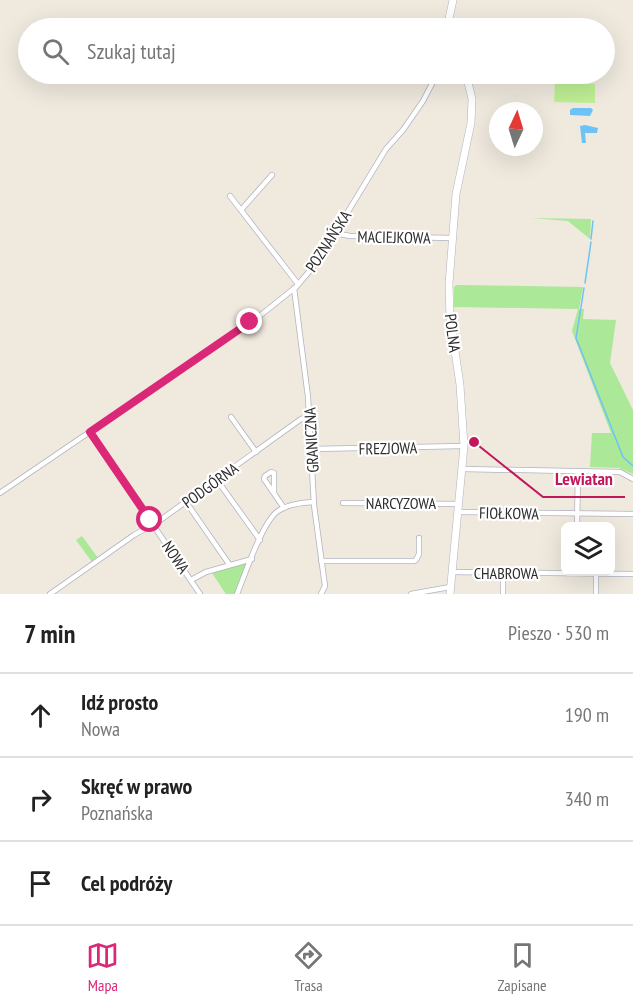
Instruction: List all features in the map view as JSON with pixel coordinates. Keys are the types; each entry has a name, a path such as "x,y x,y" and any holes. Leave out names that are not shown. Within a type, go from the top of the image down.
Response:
{"street":[{"path":"449,18 453,0"},
{"name":"POZNAŃSKA","path":"0,493 257,318 296,286 318,261 388,147 401,133 432,84"},
{"name":"POLNA","path":"450,590 465,446 460,385 450,313 449,278 456,191 472,118 472,99 468,84"},
{"path":"241,210 272,175"},
{"path":"230,196 296,286"},
{"name":"MACIEJKOWA","path":"335,233 350,236 453,238"},
{"name":"GRANICZNA","path":"296,286 309,417 314,502 325,586 322,593"},
{"path":"231,417 256,452"},
{"name":"PODGÓRNA","path":"50,594 134,535 186,502 302,418 309,417"},
{"name":"NOWA","path":"90,432 200,594"},
{"name":"FREZJOWA","path":"311,449 465,446"},
{"path":"463,469 620,472 633,479"},
{"path":"577,522 578,471"},
{"path":"217,480 260,540"},
{"path":"274,494 284,508"},
{"path":"186,502 229,564"},
{"path":"237,594 271,518 284,508 314,502"},
{"name":"NARCYZOWA","path":"343,503 458,508"},
{"name":"FIOŁKOWA","path":"458,508 633,514"},
{"path":"321,561 414,561 418,558 419,538"},
{"path":"191,580 229,564 252,559"},
{"name":"CHABROWA","path":"452,572 561,572"},
{"path":"503,594 504,573"},
{"name":"CHABROWA","path":"615,574 633,574"},
{"path":"596,576 596,594"},
{"path":"411,594 450,590"}],"green space":[{"path":"555,84 595,84 595,103 554,102"},
{"path":"532,218 591,219 590,239 568,221"},
{"path":"456,285 583,287 579,309 584,309 583,319 616,320 610,363 633,410 633,474 619,468 590,467 592,433 611,433 572,331 578,309 454,307 454,287"},
{"path":"82,536 98,558 92,562 76,540"},
{"path":"246,563 235,594 226,594 212,573 205,574"}],"water":[{"path":"573,108 593,110 590,116 570,115 570,110"},
{"path":"580,126 598,128 597,133 585,133 586,143 582,143"}],"waterway":[{"path":"591,239 593,221"},
{"path":"585,283 591,242"},
{"path":"584,288 576,338 623,457 633,466"}],"place":[{"name":"Lewiatan","path":"474,442"}],"route":[{"path":"150,520 90,432 250,322"}]}
